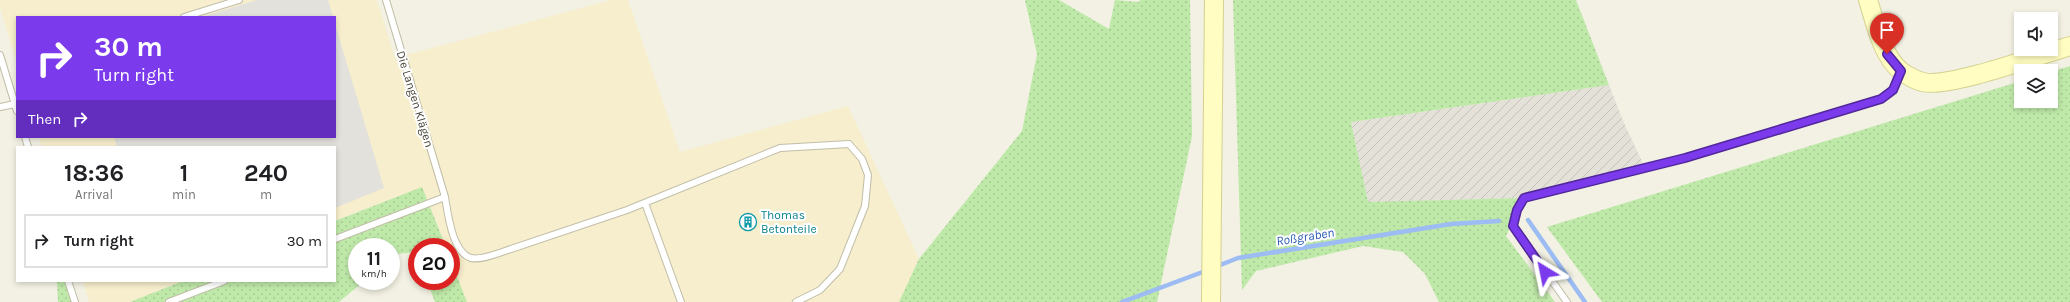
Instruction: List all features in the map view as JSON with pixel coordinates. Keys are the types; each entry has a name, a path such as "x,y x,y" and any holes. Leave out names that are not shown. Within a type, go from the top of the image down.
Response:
{"main road":[{"path":"1211,295 1214,0"},
{"path":"1868,0 1887,54 1901,71 1923,82 1942,83 2070,46"}],"lane":[{"path":"187,16 238,0"},
{"name":"Die Langen Klägen","path":"386,0 445,197 451,229 456,242 464,254 472,258 481,258 645,203"},
{"path":"0,55 16,108"},
{"path":"1567,302 1513,226 1517,210 1524,198 1685,158 1881,99 1893,90 1901,71"},
{"path":"0,107 15,104"},
{"path":"681,302 645,203 780,148 849,144 862,159 868,175 865,206 840,269 820,290 796,302"},
{"path":"336,239 445,197"},
{"path":"68,282 75,302"},
{"path":"169,302 221,282"}],"shaded area":[{"path":"0,0 377,0 395,58 611,0 628,0 680,152 848,106 919,259 899,302 467,302 460,284 460,238 442,238 422,187 336,221 336,146 42,146 39,138 336,138 336,16 16,16 16,61 0,8"},
{"path":"257,0 328,0 333,16 204,16"},
{"path":"336,27 384,188 336,208 336,146 117,146 114,138 336,138"},
{"path":"1609,85 1624,123 1645,168 1524,198 1368,203 1351,122"},
{"path":"83,282 180,282 130,302 89,302"}],"green space":[{"path":"1025,0 1059,0 1109,29 1115,0 1138,2 1141,0 1190,0 1192,136 1157,302 899,302 919,259 1022,131 1037,54"},
{"path":"1233,0 1576,0 1609,85 1351,122 1368,202 1524,198 1506,236 1555,302 1439,302 1425,274 1403,252 1363,246 1256,271 1242,290"},
{"path":"2070,66 2070,302 1602,302 1547,227 2014,83 2014,108 2058,108 2058,70"},
{"path":"422,187 442,238 408,238 408,253 400,254 400,238 348,238 348,290 353,290 339,302 130,302 180,282 336,282 336,221"},
{"path":"57,282 68,282 75,302 58,302"},
{"path":"460,284 467,302 435,302 430,290 460,290"}],"waterway":[{"name":"Roßgraben","path":"1528,220 1585,302"},
{"name":"Roßgraben","path":"1215,267 1238,258 1451,224 1499,221"},
{"name":"Roßgraben","path":"1122,302 1208,270"}],"place":[{"name":"Thomas Betonteile","path":"748,222"}],"route":[{"path":"1545,272 1513,226 1517,210 1524,198 1685,158 1881,99 1893,90 1901,71 1887,54"}]}
